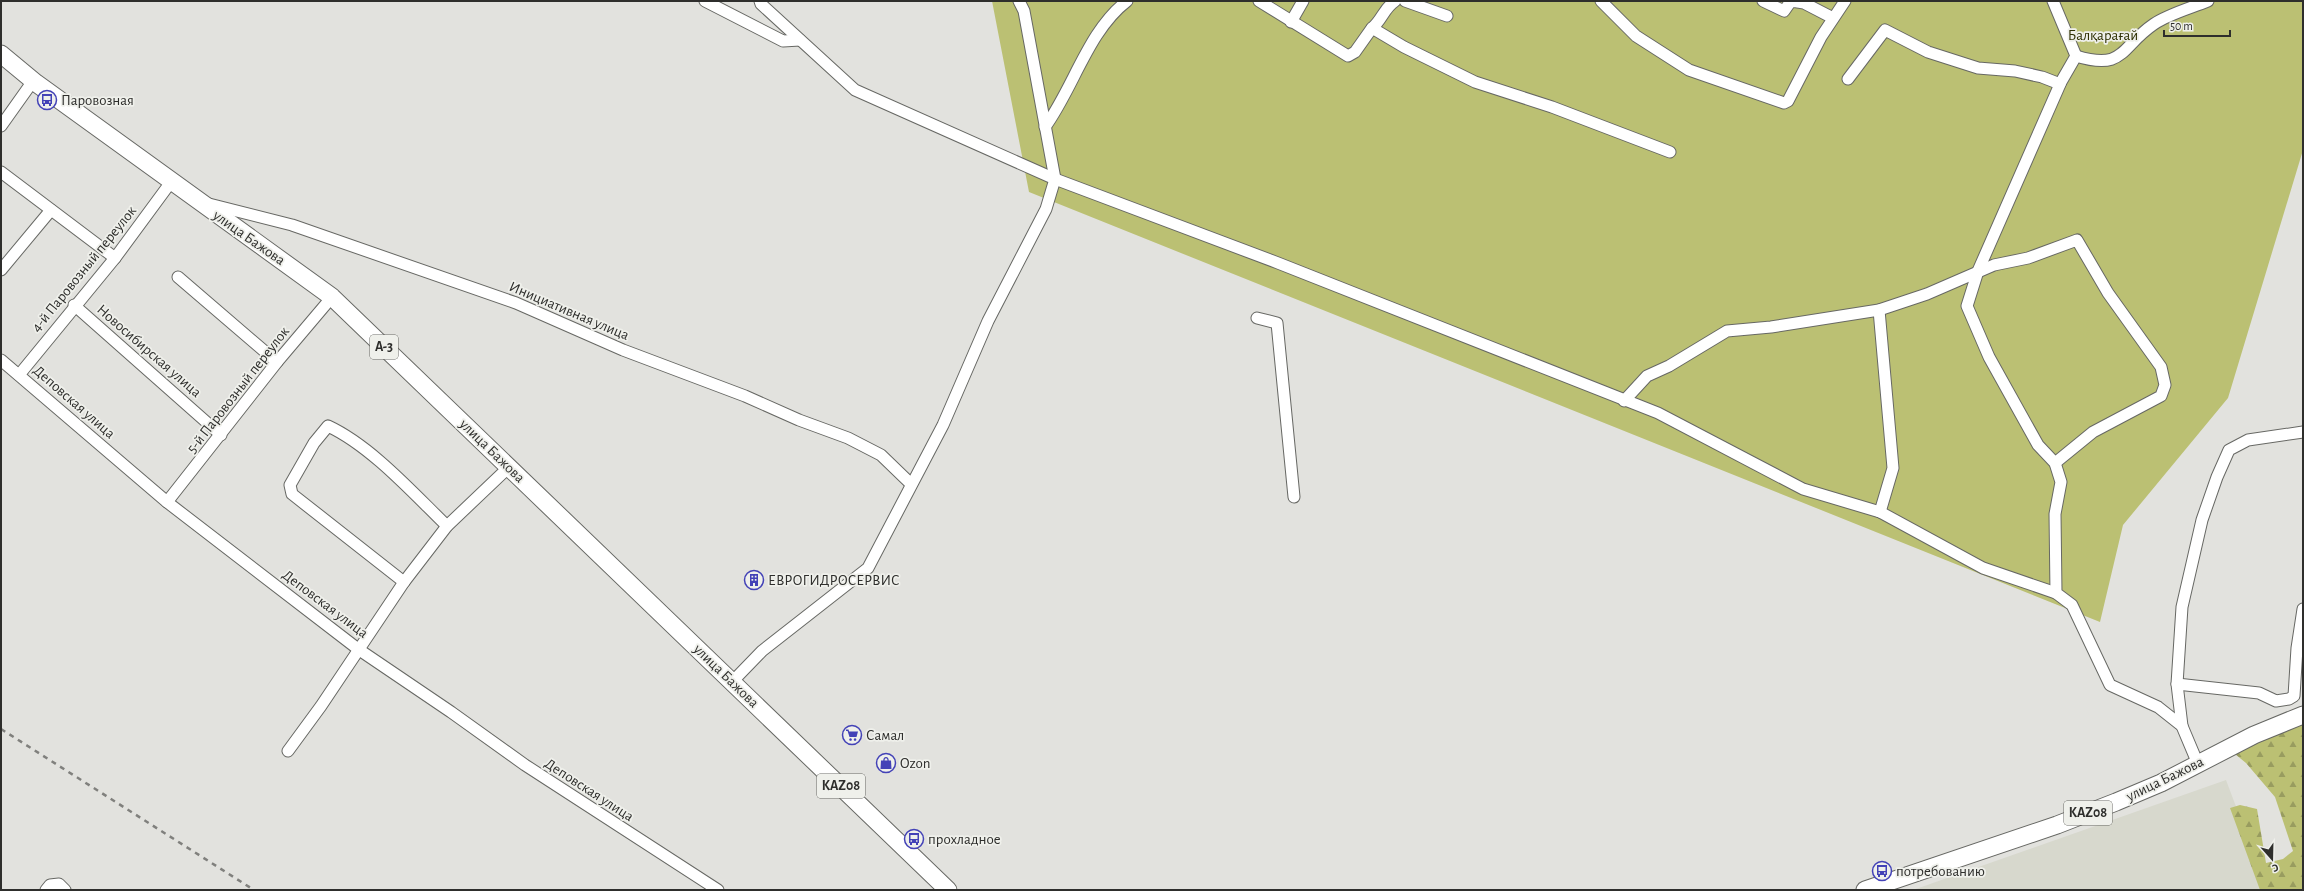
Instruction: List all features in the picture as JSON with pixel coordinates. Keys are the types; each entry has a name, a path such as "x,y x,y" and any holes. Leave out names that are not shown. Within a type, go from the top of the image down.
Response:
{"highway":[{"name":"улица Бажова","path":"1,54 33,81 197,201 332,297 948,890"},
{"name":"улица Бажова","path":"1865,890 2094,811 2160,783 2254,735 2303,715"}],"street":[{"path":"705,1 783,41 800,40"},
{"path":"760,1 760,4 855,90 1055,179 1278,263 1658,413 1803,489 1880,512 1983,568 2056,592 2072,605 2110,685 2158,707 2182,726"},
{"path":"732,682 762,651 868,568 943,425 988,321 1046,208 1055,179 1024,11 1019,1"},
{"path":"1045,127 1058,109 1093,40 1113,12 1127,1"},
{"path":"1259,1 1348,56 1355,52 1372,28 1379,23 1387,6 1395,1"},
{"path":"1291,22 1303,1"},
{"path":"1405,1 1447,16"},
{"path":"1601,1 1636,36 1689,70 1784,103 1788,101 1833,18 1845,1"},
{"path":"1763,1 1784,11 1791,1 1804,2 1833,18"},
{"path":"2053,1 2076,56"},
{"path":"2076,56 2103,62 2116,58 2154,24 2208,1"},
{"path":"1372,28 1404,47 1475,82 1552,107 1670,152"},
{"path":"1848,79 1885,30 1928,52 1978,68 2015,71 2042,77 2060,84"},
{"path":"2056,592 2055,514 2061,482 2054,464 2038,445 1989,358 1967,306 1978,271 2060,84 2076,56"},
{"path":"1,126 33,81"},
{"path":"1,172 115,258"},
{"name":"4-й Паровозный переулок","path":"19,375 74,305 115,258 171,182"},
{"name":"Инициативная улица","path":"197,201 292,225 516,303 623,350 745,396 799,420 848,438 881,455 911,484"},
{"path":"1,270 51,210"},
{"path":"1624,400 1647,376 1669,366 1727,331 1771,327 1879,310 1927,294 1978,271 2028,258 2077,240 2108,293 2161,367 2165,385 2161,396 2094,432 2054,464"},
{"path":"178,277 277,362"},
{"name":"5-й Паровозный переулок","path":"167,502 277,362 332,297"},
{"name":"Новосибирская улица","path":"74,305 221,435"},
{"path":"1879,310 1893,468 1880,512"},
{"path":"1257,318 1277,323 1294,497"},
{"name":"Деповская улица","path":"1,360 167,502 358,649 451,712 524,765 718,890"},
{"path":"404,582 292,494 290,485 314,443 328,426 344,433 399,479 447,526"},
{"path":"2198,764 2182,726 2177,684 2182,607 2202,520 2217,477 2229,450 2248,440 2303,432"},
{"path":"288,751 321,706 404,582 447,526 509,468"},
{"path":"2177,684 2259,693 2276,701 2289,699 2294,696 2296,648 2303,609"},
{"path":"46,890 50,885 59,884 65,890"}],"shaded area":[{"path":"2226,780 2258,865 2273,890 1913,890"}],"green space":[{"name":"Балқарағай","path":"992,1 2303,1 2303,150 2228,398 2123,525 2100,622 1029,192"},
{"path":"2303,723 2303,890 2260,890 2230,808 2240,805 2257,809 2266,863 2283,859 2293,851 2275,797 2246,763 2235,754 2275,733"}],"railway":[{"path":"1,729 254,890"}],"place":[{"name":"Паровозная","path":"47,100"},
{"name":"ЕВРОГИДРОСЕРВИС","path":"754,580"},
{"name":"Самал","path":"852,735"},
{"name":"Ozon","path":"886,763"},
{"name":"прохладное","path":"914,839"},
{"name":"потребованию","path":"1882,871"}]}
